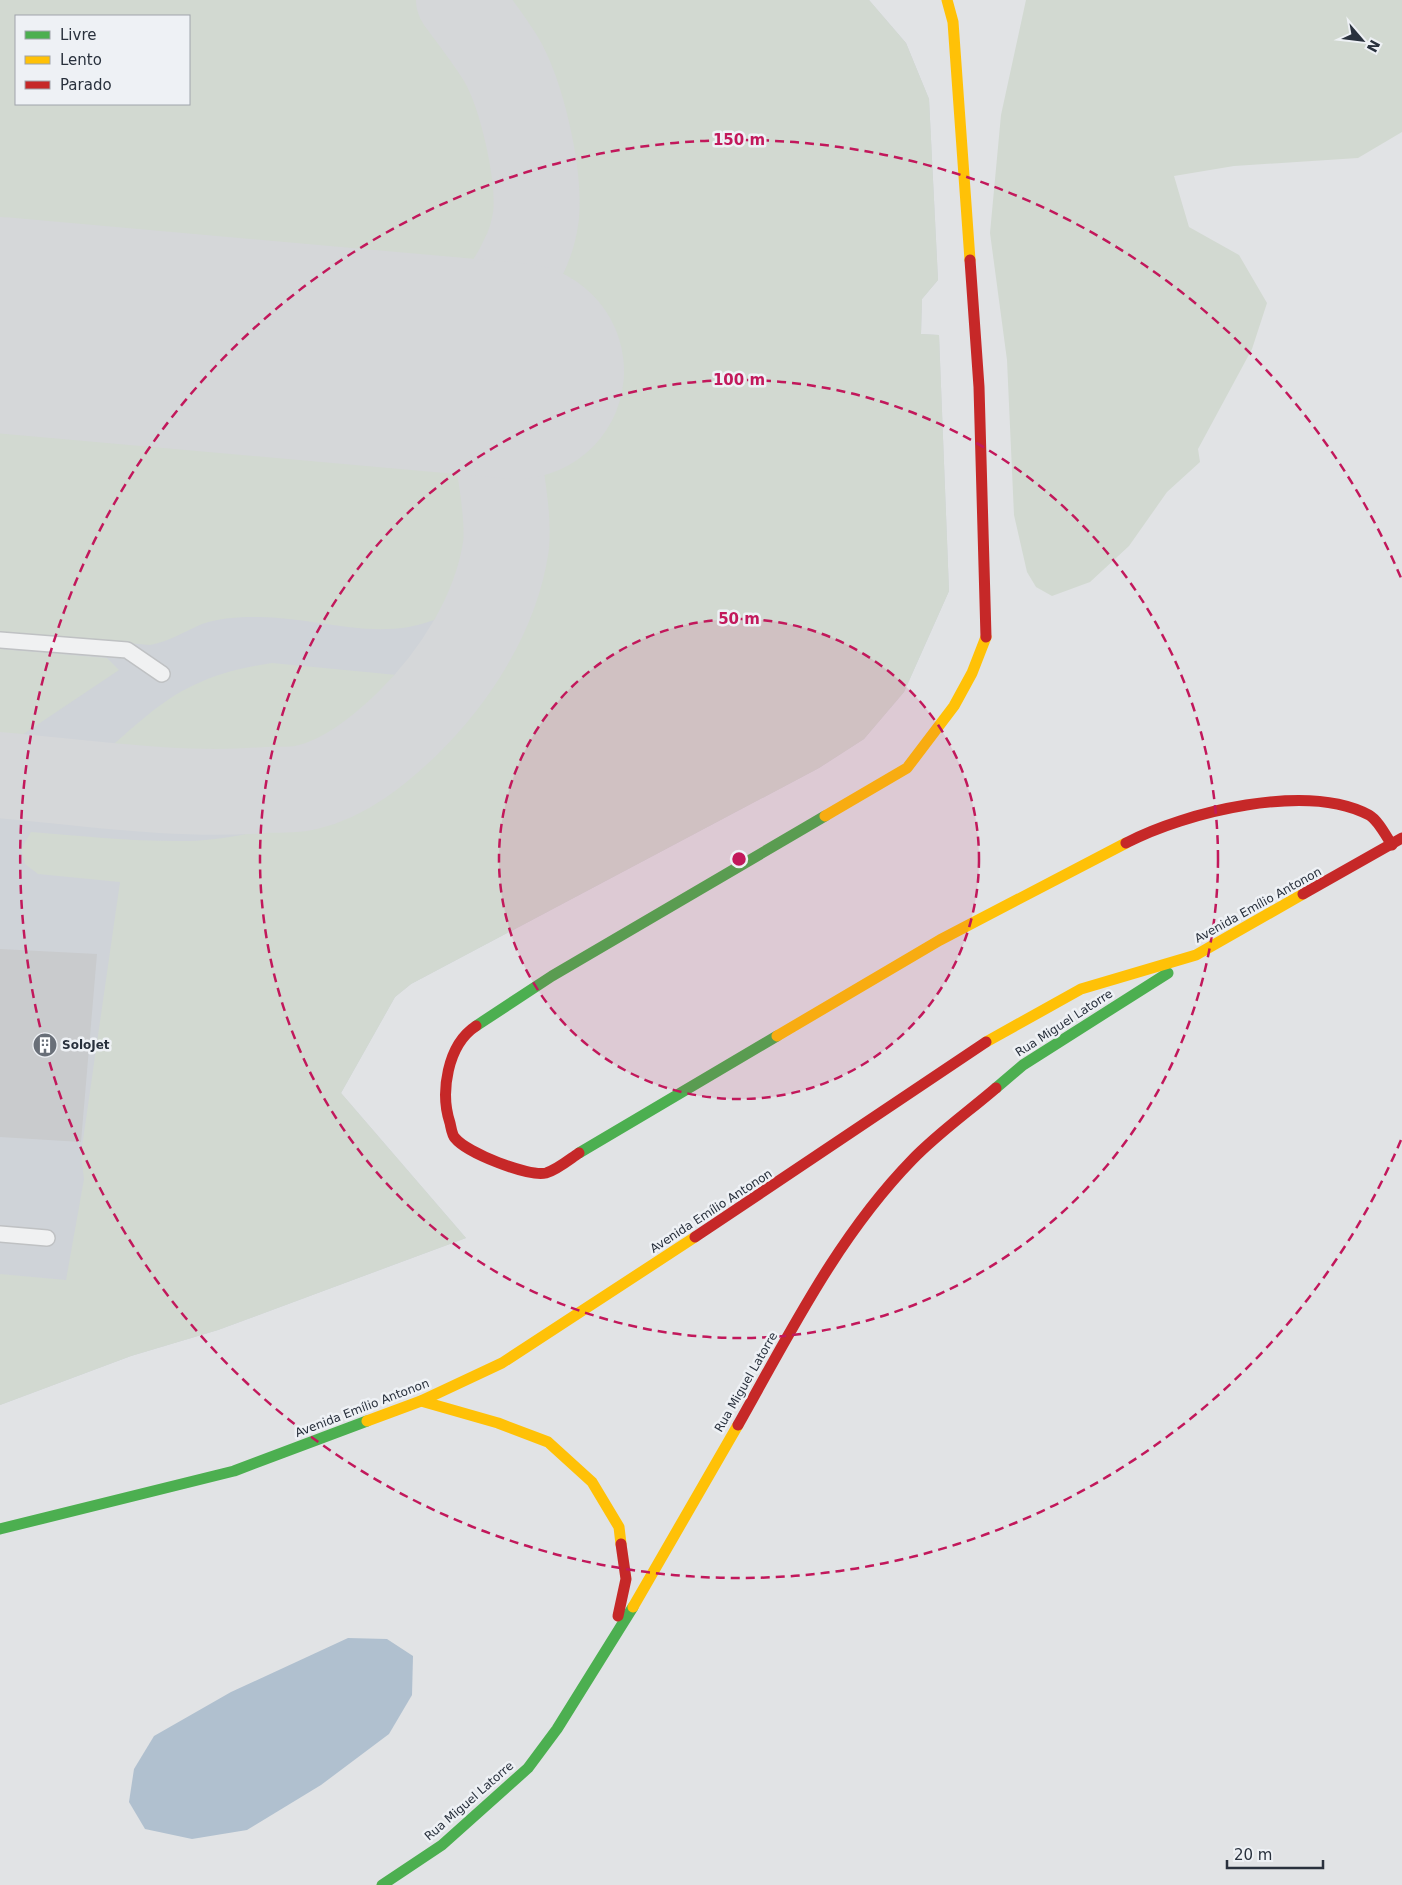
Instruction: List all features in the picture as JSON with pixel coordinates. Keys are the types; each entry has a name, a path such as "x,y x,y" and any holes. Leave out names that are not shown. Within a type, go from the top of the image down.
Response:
{"main road":[{"path":"947,0 954,22 979,387 986,636 977,666 952,711 937,733 907,768 552,976 470,1030 454,1054 445,1087 445,1108 455,1138 486,1158 504,1166 546,1173 940,940 1150,830 1209,811 1268,802 1339,803 1371,816 1397,841"},
{"name":"Avenida Emílio Antonon","path":"5,1528 234,1471 422,1401 502,1363 774,1186 987,1041 1081,989 1196,955 1397,841"},
{"name":"Rua Miguel Latorre","path":"383,1884 442,1845 528,1768 557,1729 612,1644 821,1279 871,1207 913,1159 1023,1065 1196,955"},
{"path":"422,1401 498,1423 548,1442 592,1482 619,1527 626,1579 612,1644"},
{"path":"0,1536 5,1528"}],"lane":[{"path":"0,640 127,650 162,674"},
{"path":"0,1234 47,1238"}],"shaded area":[{"path":"0,0 869,0 906,43 929,99 938,280 922,299 921,334 939,335 949,591 904,692 864,739 819,768 411,984 395,997 341,1093 466,1238 218,1330 131,1356 0,1405"},
{"path":"0,0 421,0 455,39 476,72 495,120 503,146 508,173 509,199 507,222 500,243 484,263 471,274 449,287 0,250"},
{"path":"488,0 869,0 906,43 929,99 938,280 922,299 921,334 939,335 949,591 904,692 864,739 819,768 411,984 395,997 341,1093 466,1238 218,1330 131,1356 0,1405 0,1274 66,1280 84,1179 81,1154 120,882 38,874 25,864 21,850 31,832 149,841 215,839 242,835 299,820 354,797 378,784 399,769 436,735 452,716 481,675 493,653 521,587 531,544 536,499 556,297 562,197 553,134 540,92 522,53 501,17"},
{"path":"1026,0 1402,0 1402,132 1358,158 1234,166 1174,176 1189,227 1239,255 1267,303 1252,349 1198,449 1200,462 1167,492 1129,546 1090,582 1052,596 1036,587 1027,572 1014,515 1007,360 990,233 1001,115"},
{"path":"0,399 409,434 445,455 459,471 469,491 478,523 471,574 463,594 451,611 434,620 409,627 366,629 277,618 235,618 215,620 202,624 170,639 150,645 0,632"},
{"path":"0,649 107,658 119,670 10,743 0,747"},
{"path":"272,663 397,675 406,682 389,704 339,746 327,754 307,762 279,766 224,766 101,755 145,717 181,692 222,674"}],"water":[{"path":"348,1638 387,1639 413,1656 412,1695 389,1734 321,1785 247,1830 192,1839 145,1829 129,1802 134,1769 154,1736 231,1692"}],"building":[{"name":"SoloJet","path":"0,949 97,954 81,1142 0,1137"}],"taxiway":[{"path":"0,775 99,785 200,792 233,792 308,787 322,783 349,770 396,734 425,706 457,665 471,642 483,619 501,571 507,538 503,490 499,462 489,429 481,414 462,387 433,362 483,315 514,275 527,250 533,233 537,199 528,135 509,74 496,51 459,0"}],"runway":[{"path":"0,325 516,371"}],"traffic: fast":[{"path":"476,1026 552,976 825,816"},
{"path":"996,1088 1023,1065 1168,973"},
{"path":"579,1153 777,1036"},
{"path":"0,1529 234,1471 367,1421"},
{"path":"382,1885 442,1845 528,1768 557,1729 633,1607"}],"traffic: slow":[{"path":"947,0 953,22 970,260"},
{"path":"825,816 907,768 954,706 972,673 986,637"},
{"path":"777,1036 940,940 1126,843"},
{"path":"986,1042 1081,989 1196,955 1303,894"},
{"path":"367,1421 421,1401 502,1363 695,1237"},
{"path":"421,1401 498,1423 548,1442 592,1482 619,1527 621,1544"},
{"path":"633,1607 738,1425"}],"traffic: jam":[{"path":"970,260 979,387 986,637"},
{"path":"1126,843 1180,821 1212,812 1280,801 1313,801 1343,805 1369,815 1379,824 1392,845"},
{"path":"1303,894 1402,838"},
{"path":"476,1026 466,1034 458,1045 448,1070 446,1084 447,1111 455,1138 484,1157 498,1163 537,1173 546,1173 555,1169 579,1153"},
{"path":"695,1237 986,1042"},
{"path":"738,1425 817,1286 838,1253 885,1189 922,1150 996,1088"},
{"path":"618,1616 626,1579 621,1544"}],"place":[{"name":"SoloJet","path":"45,1045"}]}
